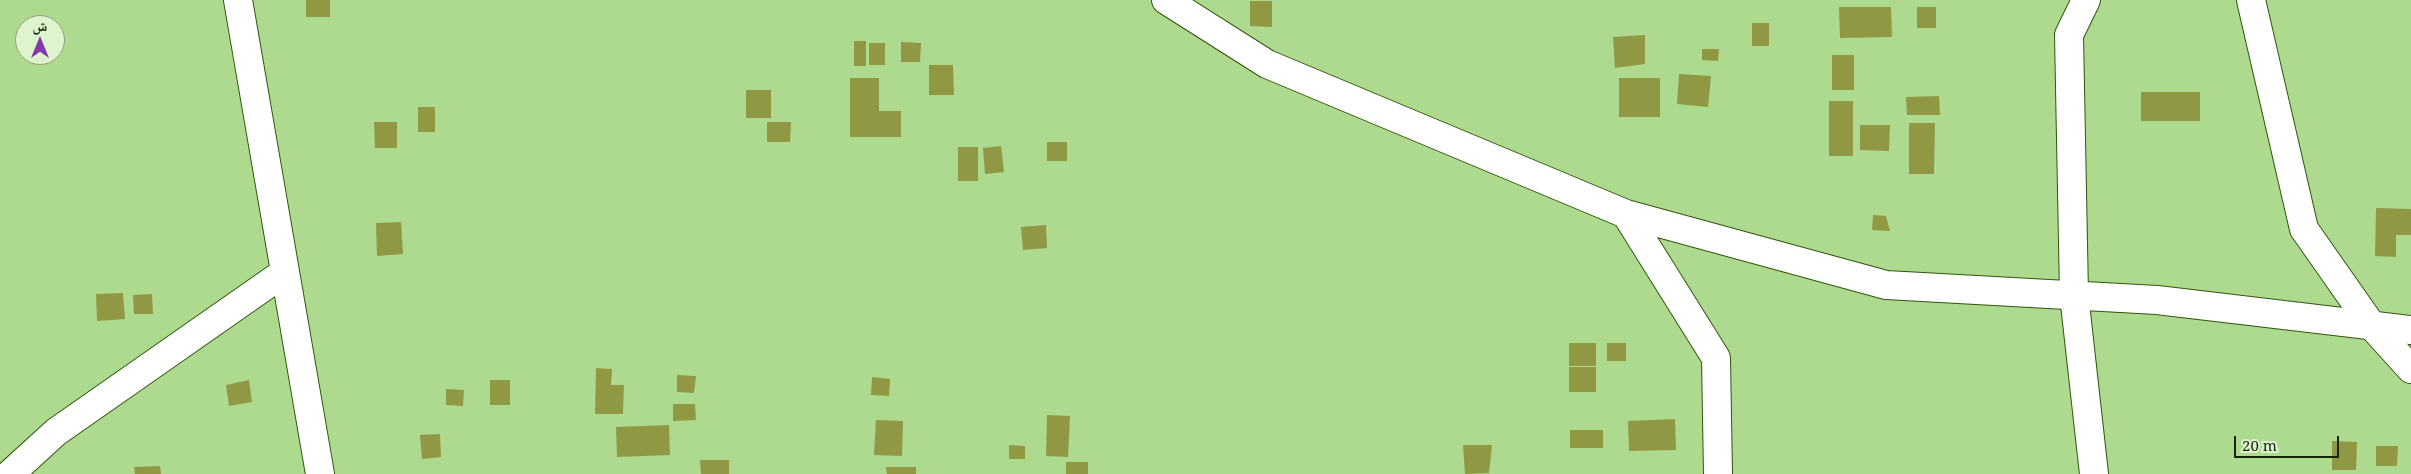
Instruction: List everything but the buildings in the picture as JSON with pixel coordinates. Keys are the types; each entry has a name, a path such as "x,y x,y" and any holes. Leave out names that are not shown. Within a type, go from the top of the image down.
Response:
{"street":[{"path":"238,0 320,474"},
{"path":"1166,0 1267,64 1626,214 1886,285 2157,300 2411,330"},
{"path":"2086,0 2069,36 2074,295 2094,474"},
{"path":"2251,0 2304,229 2372,326 2411,370"},
{"path":"1626,214 1716,358 1718,474"},
{"path":"10,474 56,432 284,272"}]}
